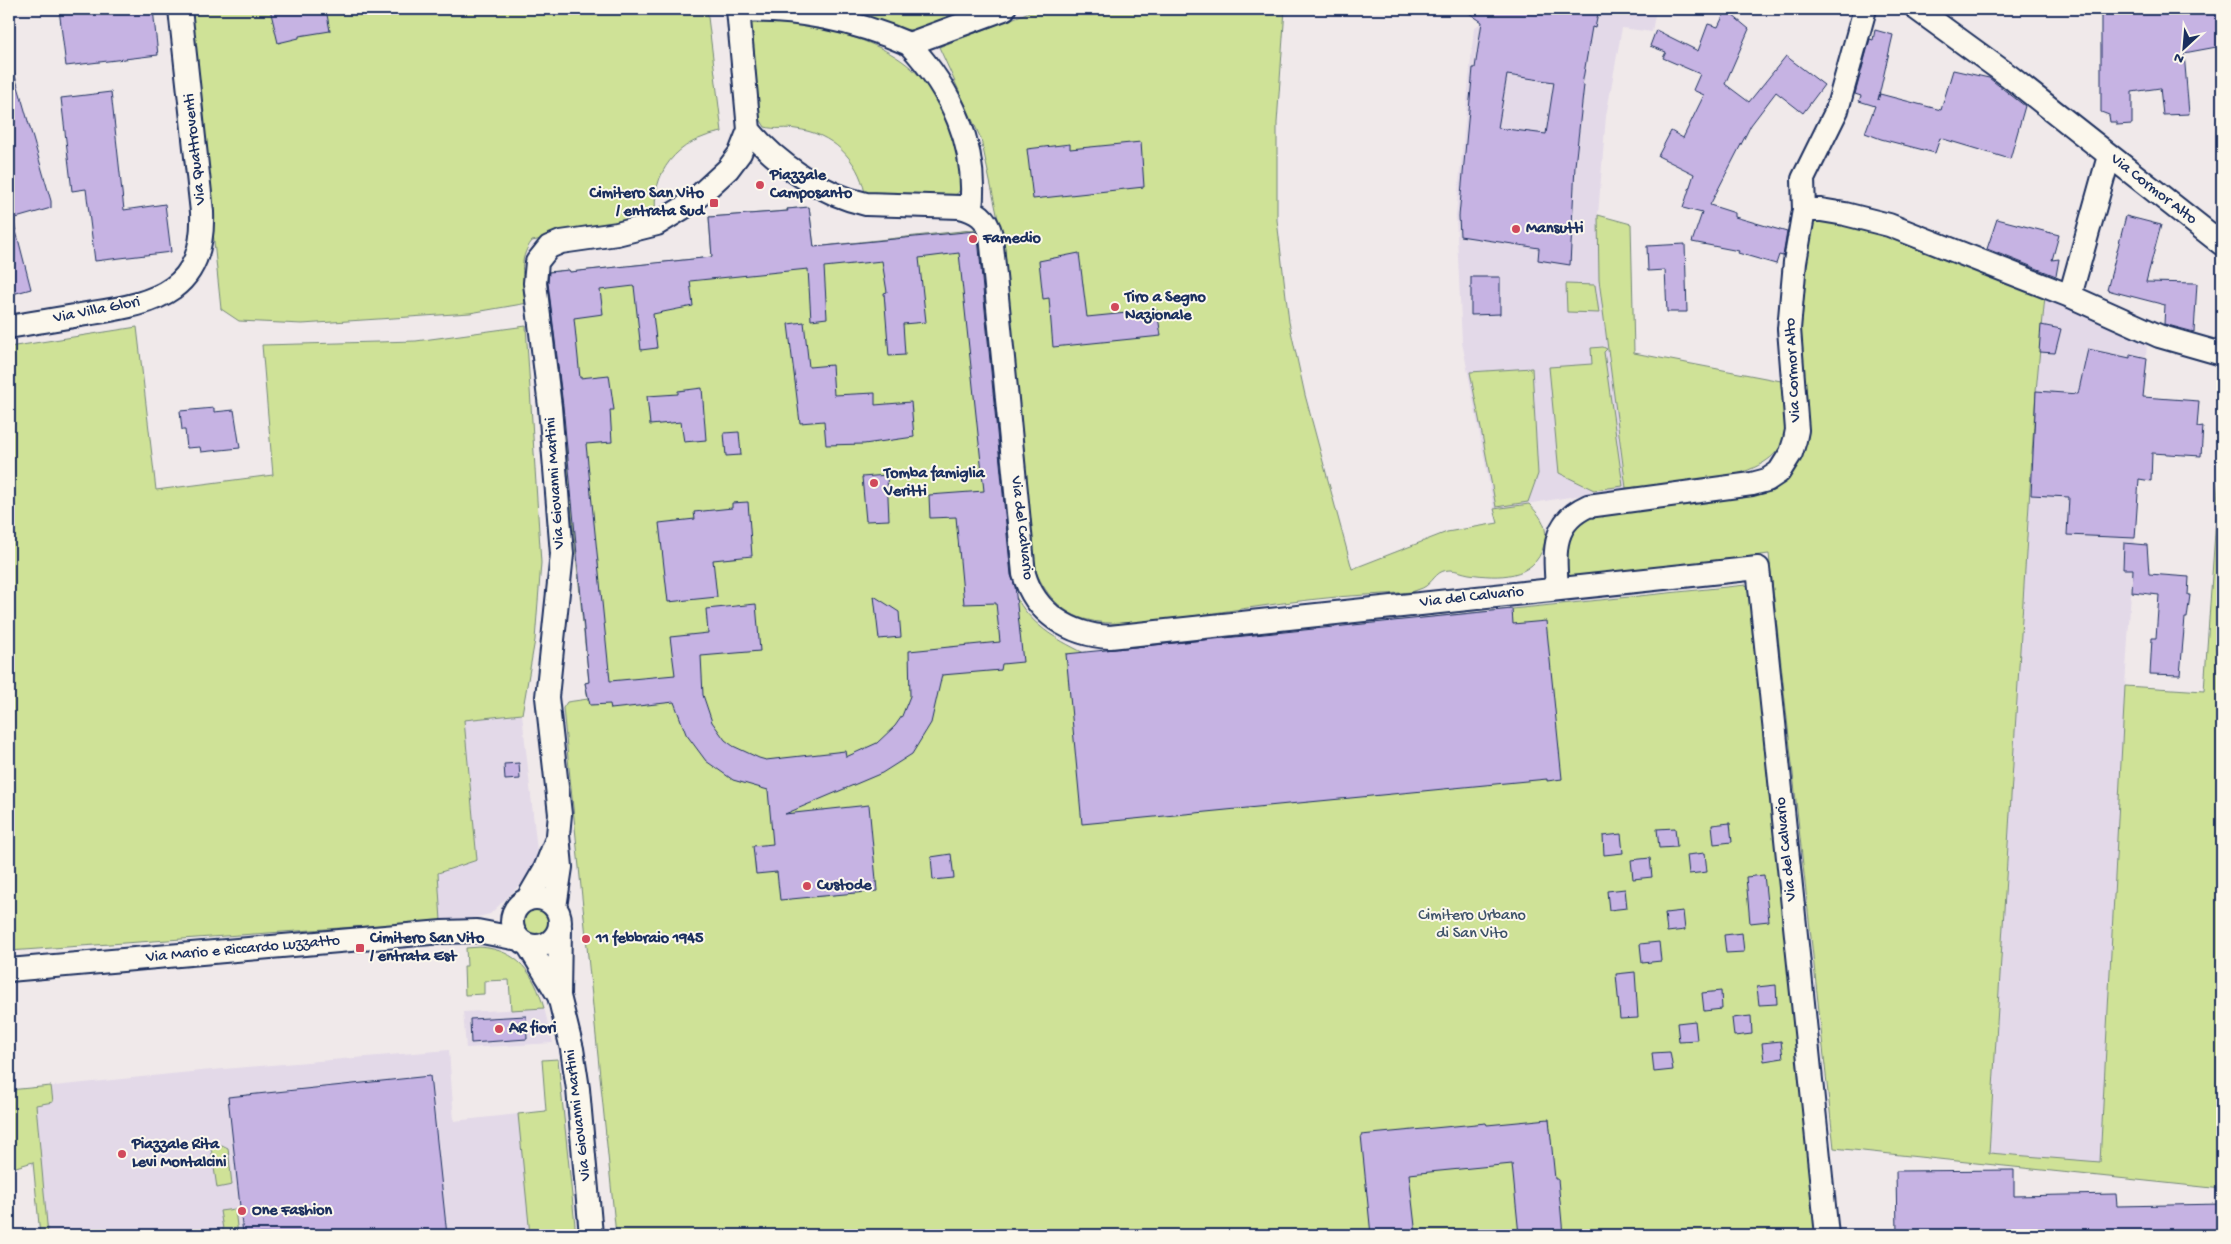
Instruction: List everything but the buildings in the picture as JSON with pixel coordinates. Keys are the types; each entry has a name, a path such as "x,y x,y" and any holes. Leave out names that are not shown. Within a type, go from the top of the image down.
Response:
{"street":[{"name":"Via Quattroventi","path":"180,9 203,232 198,254 180,283"},
{"path":"909,44 1004,9"},
{"name":"Via Cormor Alto","path":"1557,589 1555,557 1557,542 1562,527 1568,518 1577,511 1588,506 1752,484 1767,480 1785,464 1791,453 1797,430 1789,330 1795,262 1804,210 1803,179 1837,110 1865,9"},
{"name":"Via Cormor Alto","path":"1917,9 1967,43 2222,244"},
{"path":"738,10 762,10 849,23 882,32 909,44 934,72 960,122 969,149 972,181 971,209 946,206 866,204 837,195 794,169 768,150 749,130 738,10"},
{"name":"Via Giovanni Martini","path":"592,1235 578,1090 572,1049 559,996 558,916 561,867 558,835 560,814 548,697 562,554 550,407 535,272 540,256 554,244 642,230 657,224 691,203 713,185 740,154 749,130"},
{"path":"2070,296 2109,156"},
{"name":"Via del Calvario","path":"971,209 986,221 991,235 1024,574 1033,595 1050,615 1063,624 1096,636 1110,636 1758,568 1828,1235"},
{"path":"1804,210 1822,210 1845,214 1889,225 2070,296 2159,336 2222,354"},
{"name":"Via Villa Glori","path":"9,327 135,305 162,296 180,283"},
{"name":"Via Giovanni Martini","path":"520,907 545,869 558,835"},
{"path":"542,899 558,916 558,934 539,947 523,942 512,928 520,907 542,899"},
{"name":"Via Mario e Riccardo Luzzatto","path":"477,930 520,907"},
{"name":"Via Mario e Riccardo Luzzatto","path":"9,970 477,930 523,942"},
{"name":"Via Giovanni Martini","path":"523,942 559,996"}],"shaded area":[{"path":"1488,9 1656,9 1652,32 1622,28 1606,116 1598,215 1599,280 1626,488 1494,509 1462,342 1456,215 1474,28 1482,22 1486,23"},
{"path":"2045,296 2147,342 2125,686 2100,1163 1989,1153 2036,391"},
{"path":"522,714 537,850 535,863 521,884 490,914 474,918 441,921 438,872 477,860 464,720"},
{"path":"544,1008 553,1043 466,1048 463,1012"},
{"path":"449,1050 454,1121 565,1109 576,1235 40,1235 25,1089 200,1071"}],"green space":[{"path":"190,9 707,9 722,132 692,142 670,161 662,172 657,186 655,201 656,217 532,241 524,255 522,270 528,303 470,313 302,324 239,321 221,309"},
{"path":"845,9 973,9 913,30 902,29"},
{"path":"1037,9 1285,9 1277,123 1277,220 1289,322 1305,395 1352,569 1447,532 1498,523 1494,509 1529,504 1545,527 1544,545 1532,565 1524,571 1503,576 1469,574 1446,570 1439,573 1424,587 1412,592 1280,603 1188,617 1138,622 1105,623 1084,619 1066,610 1051,597 1040,581 1033,562 998,219 981,139 939,47"},
{"path":"752,19 827,30 851,37 874,45 896,57 915,72 936,97 958,148 962,181 960,190 951,198 865,193 862,181 850,159 832,142 821,136 792,128 765,127 760,119 749,23"},
{"name":"Cimitero Urbano di San Vito","path":"809,207 814,247 980,229 1015,595 1028,615 1044,630 1084,653 1746,585 1751,589 1816,1235 616,1235 563,708 567,702 588,699 585,683 589,682 547,272 569,270 570,272 712,257 709,217 787,211 787,209"},
{"path":"1598,215 1631,224 1634,353 1781,381 1786,417 1784,439 1774,454 1758,466 1738,474 1690,483 1626,488 1599,280"},
{"path":"1823,219 1882,232 2045,296 2036,391 1989,1153 2100,1162 2125,686 2204,691 2220,460 2222,375 2222,1189 1834,1148 1769,554 1571,578 1568,572 1565,560 1566,540 1576,525 1592,514 1782,480 1795,330 1812,224"},
{"path":"1566,284 1595,285 1599,313 1567,312"},
{"path":"526,326 541,563 535,640 522,714 464,720 477,860 438,873 441,921 9,951 9,347 137,327 156,490 273,475 262,345 416,341"},
{"path":"1603,347 1607,349 1604,352 1623,486 1594,490 1559,473 1549,367 1592,364 1591,348"},
{"path":"1532,368 1538,474 1528,502 1496,507 1470,372"},
{"path":"537,908 547,912 551,922 547,932 537,936 527,932 523,922 527,912"},
{"path":"480,947 505,953 522,965 535,984 544,1008 511,1010 509,980 484,981 484,994 465,995 464,966 467,966 466,948"},
{"path":"558,1059 576,1235 530,1235 518,1114 546,1111 542,1060"},
{"path":"51,1086 53,1102 36,1105 48,1235 40,1235 33,1162 9,1169 9,1090"},
{"path":"222,1145 228,1148 232,1185 217,1188 211,1147"},
{"path":"235,1209 238,1235 224,1235 220,1211"}],"place":[{"name":"Piazzale Camposanto","path":"760,185"},
{"name":"Cimitero San Vito / entrata Sud","path":"714,203"},
{"name":"Mansutti","path":"1516,229"},
{"name":"Famedio","path":"973,239"},
{"name":"Tiro a Segno Nazionale","path":"1115,307"},
{"name":"Tomba famiglia Veritti","path":"874,483"},
{"name":"Custode","path":"807,886"},
{"name":"11 febbraio 1945","path":"586,939"},
{"name":"Cimitero San Vito / entrata Est","path":"360,948"},
{"name":"AR fiori","path":"499,1029"},
{"name":"Piazzale Rita Levi Montalcini","path":"122,1154"},
{"name":"One Fashion","path":"242,1211"}]}
